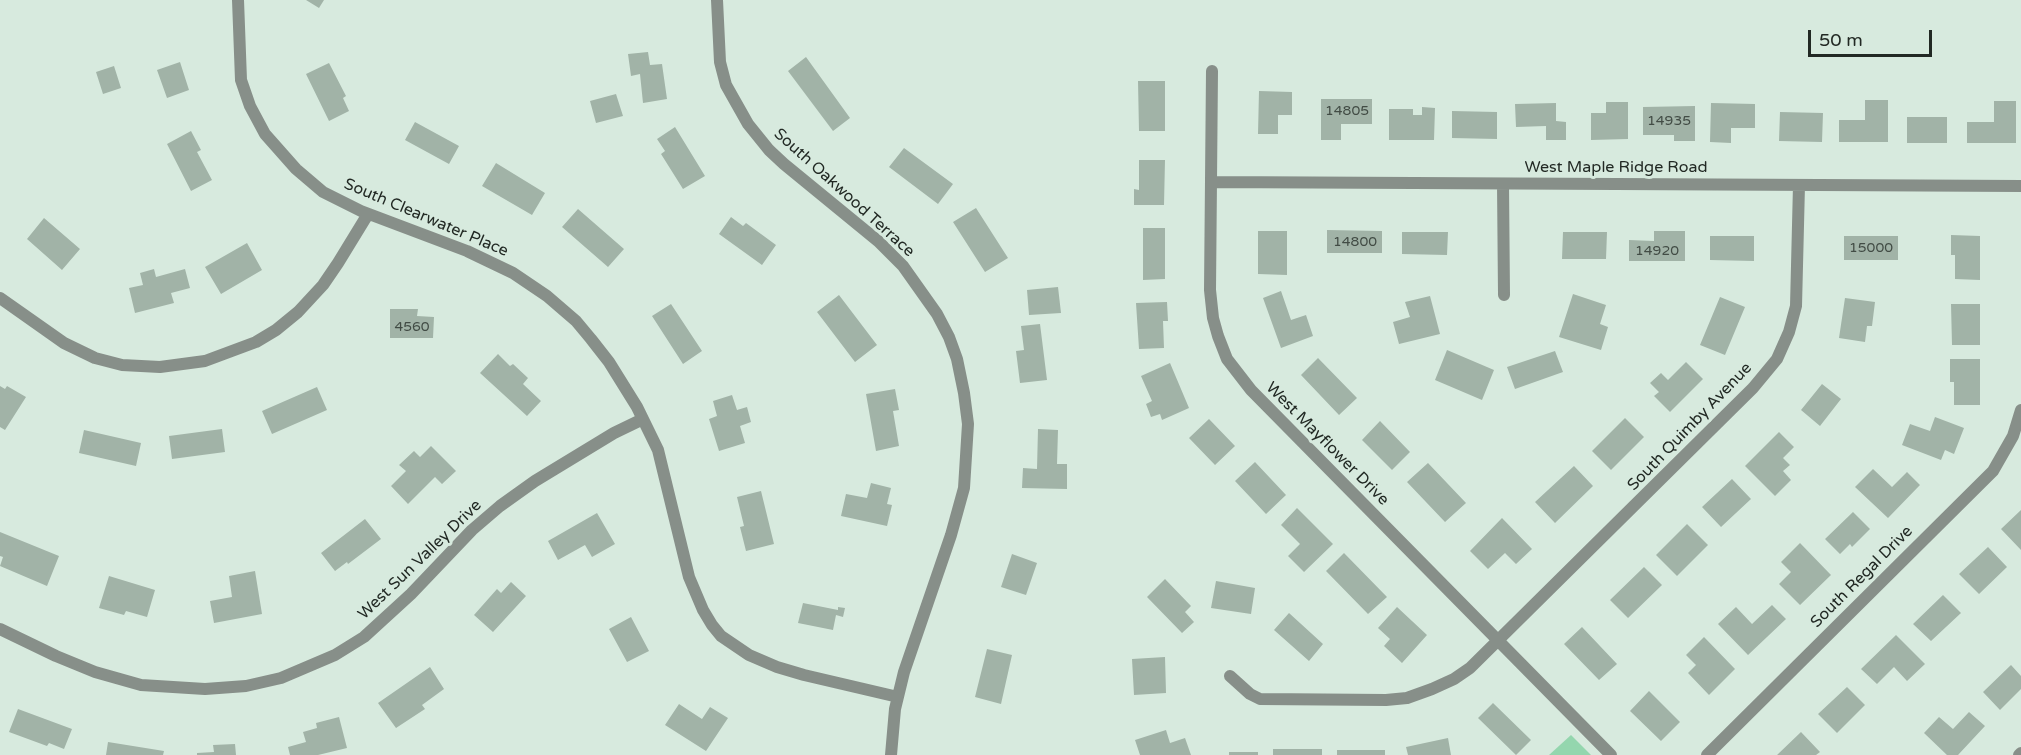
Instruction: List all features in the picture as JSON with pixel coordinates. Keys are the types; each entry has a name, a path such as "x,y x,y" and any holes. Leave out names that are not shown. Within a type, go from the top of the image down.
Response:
{"street":[{"name":"South Clearwater Place","path":"238,0 241,80 250,106 265,134 296,169 323,192 368,214 467,251 513,273 548,296 576,321 609,362 643,419 662,463 689,577 703,610 721,636 749,655 777,667 897,697"},
{"name":"South Oakwood Terrace","path":"717,0 720,62 726,85 748,124 784,164 878,241 903,266 937,314 957,359 968,424 964,488 951,535 897,697 891,755"},
{"name":"West Mayflower Drive","path":"1212,71 1210,290 1213,318 1227,358 1251,390 1611,755"},
{"name":"West Maple Ridge Road","path":"1211,182 2021,186"},
{"path":"1503,184 1504,295"},
{"name":"South Quimby Avenue","path":"1230,676 1250,694 1260,699 1386,700 1407,698 1454,679 1470,668 1499,642 1754,388 1777,359 1789,332 1796,306 1799,185"},
{"path":"0,298 63,344 95,358 122,364 160,367 205,362 256,342 276,330 298,312 323,285 338,264 368,214"},
{"name":"South Regal Drive","path":"1707,755 1993,471 2013,436 2021,410"},
{"name":"West Sun Valley Drive","path":"0,629 95,672 141,685 205,689 246,686 281,678 335,656 364,637 411,594 472,530 500,506 614,433 643,419"}],"green space":[{"path":"1571,735 1591,755 1549,755"}],"building":[{"path":"306,0 324,0 319,8"},
{"path":"648,52 650,65 662,64 667,99 643,103 640,74 631,76 628,54"},
{"path":"806,57 850,118 833,131 788,71"},
{"path":"180,62 189,90 167,98 157,70"},
{"path":"329,63 346,96 343,98 349,111 329,121 306,74"},
{"path":"114,66 121,88 103,94 96,72"},
{"path":"1138,81 1165,81 1165,131 1139,131"},
{"path":"1259,91 1292,92 1292,115 1278,115 1278,134 1258,134"},
{"path":"616,94 623,116 596,123 590,101"},
{"path":"1321,99 1372,99 1372,124 1341,124 1341,140 1321,140"},
{"path":"1865,100 1888,100 1888,142 1839,142 1839,120 1865,120"},
{"path":"1994,101 2016,101 2016,143 1967,143 1967,122 1994,122"},
{"path":"1606,102 1628,102 1628,139 1591,140 1591,113 1606,113"},
{"path":"1556,103 1556,121 1566,122 1566,140 1546,140 1546,126 1516,127 1515,104"},
{"path":"1711,103 1755,104 1755,128 1731,128 1731,143 1710,142"},
{"path":"1695,106 1695,141 1674,141 1674,135 1643,135 1643,107"},
{"path":"1422,107 1435,108 1434,140 1389,140 1389,109 1413,109 1413,115 1422,115"},
{"path":"1452,111 1497,112 1497,139 1452,138"},
{"path":"1780,112 1823,113 1822,142 1779,141"},
{"path":"1907,117 1947,117 1947,143 1907,143"},
{"path":"415,122 459,146 449,164 405,140"},
{"path":"675,127 705,176 683,189 661,154 665,151 657,139"},
{"path":"191,131 201,150 197,152 212,180 191,191 167,144"},
{"path":"904,148 953,184 938,204 889,167"},
{"path":"1139,160 1165,160 1164,205 1134,205 1134,189 1139,190"},
{"path":"496,163 545,193 532,215 482,186"},
{"path":"976,208 1008,258 985,272 953,222"},
{"path":"578,209 624,249 608,267 562,227"},
{"path":"731,217 743,226 746,223 776,245 762,265 719,234"},
{"path":"44,218 80,249 62,270 27,239"},
{"path":"1143,228 1165,228 1165,279 1143,280"},
{"path":"1327,230 1382,231 1382,253 1327,253"},
{"path":"1258,231 1287,231 1287,275 1258,274"},
{"path":"1654,231 1685,231 1685,261 1629,261 1629,240 1654,241"},
{"path":"1402,232 1448,232 1447,255 1402,254"},
{"path":"1563,232 1607,232 1606,259 1562,259"},
{"path":"1951,235 1980,236 1980,280 1955,279 1955,255 1951,255"},
{"path":"1710,236 1754,236 1754,261 1710,260"},
{"path":"1844,236 1898,236 1898,260 1844,260"},
{"path":"247,243 262,270 221,294 205,267"},
{"path":"154,269 156,277 185,269 190,288 171,293 174,303 135,313 129,288 143,285 140,273"},
{"path":"1058,287 1061,313 1029,315 1027,290"},
{"path":"1281,291 1291,320 1306,315 1313,336 1281,348 1263,298"},
{"path":"1573,294 1606,305 1600,324 1608,327 1601,350 1559,337"},
{"path":"839,295 877,345 855,362 817,312"},
{"path":"1430,296 1440,334 1399,344 1393,322 1410,317 1405,302"},
{"path":"1720,297 1745,307 1725,355 1700,345"},
{"path":"1845,298 1875,302 1872,326 1867,326 1865,342 1839,338"},
{"path":"1167,302 1168,321 1163,321 1164,348 1139,349 1136,303"},
{"path":"671,304 702,351 683,364 652,316"},
{"path":"1951,304 1980,304 1980,345 1952,345"},
{"path":"390,309 418,309 417,316 434,317 433,338 390,338"},
{"path":"1040,324 1047,380 1020,383 1016,351 1024,350 1021,326"},
{"path":"1447,350 1494,370 1482,400 1435,380"},
{"path":"1555,351 1563,372 1515,389 1507,367"},
{"path":"498,354 510,366 513,364 528,378 523,384 541,401 527,416 480,373"},
{"path":"1318,358 1357,398 1339,415 1301,375"},
{"path":"1950,359 1980,359 1980,405 1954,405 1954,382 1950,382"},
{"path":"1686,362 1703,379 1670,412 1654,396 1659,392 1650,383 1661,373 1668,380"},
{"path":"1170,363 1189,408 1162,420 1160,414 1151,417 1146,404 1152,401 1141,376"},
{"path":"1822,384 1841,399 1820,426 1801,410"},
{"path":"0,386 5,389 7,386 26,397 5,430 0,427"},
{"path":"317,387 327,410 272,434 262,411"},
{"path":"895,389 899,410 893,411 899,446 876,451 866,394"},
{"path":"732,395 737,410 747,407 751,422 740,426 745,443 719,451 709,419 717,416 713,401"},
{"path":"1935,417 1964,428 1954,454 1945,450 1941,460 1902,445 1910,424 1930,431"},
{"path":"1625,418 1644,437 1611,470 1592,451"},
{"path":"1209,419 1235,446 1215,465 1189,438"},
{"path":"1380,421 1410,452 1392,470 1362,440"},
{"path":"222,429 225,452 172,459 169,436"},
{"path":"1038,429 1058,430 1057,464 1067,464 1067,489 1022,488 1023,468 1037,469"},
{"path":"84,430 141,443 136,466 79,453"},
{"path":"1779,432 1794,447 1783,458 1790,465 1783,471 1791,480 1775,496 1745,466"},
{"path":"431,446 456,471 442,484 435,477 408,504 391,486 406,471 399,465 414,451 420,457"},
{"path":"1255,462 1286,495 1266,514 1235,481"},
{"path":"1428,463 1466,503 1445,522 1407,482"},
{"path":"1574,466 1593,486 1555,523 1535,502"},
{"path":"1873,469 1892,487 1907,472 1920,485 1888,518 1855,487"},
{"path":"1732,479 1751,499 1721,527 1702,507"},
{"path":"871,483 891,488 887,504 892,505 887,526 841,516 846,494 867,498"},
{"path":"761,491 774,544 746,551 740,527 744,526 737,497"},
{"path":"1297,508 1333,544 1304,572 1288,556 1300,544 1281,525"},
{"path":"2021,510 2021,550 2001,529"},
{"path":"1853,512 1870,529 1852,547 1850,544 1840,554 1825,539"},
{"path":"597,513 615,544 592,557 585,545 558,560 548,541"},
{"path":"1502,518 1532,549 1516,564 1505,553 1488,569 1470,551"},
{"path":"365,519 381,539 335,571 321,553"},
{"path":"1687,524 1708,545 1677,576 1656,555"},
{"path":"0,532 59,556 47,586 0,566 3,557 0,556"},
{"path":"1800,543 1831,575 1800,605 1779,584 1791,572 1781,562"},
{"path":"1988,547 2007,567 1979,594 1959,574"},
{"path":"1344,553 1387,597 1368,614 1326,571"},
{"path":"1012,554 1037,563 1026,595 1001,587"},
{"path":"1644,567 1662,585 1628,618 1610,600"},
{"path":"255,571 262,614 214,623 210,601 232,597 229,576"},
{"path":"109,576 155,590 147,617 126,611 124,615 99,608"},
{"path":"1165,579 1191,606 1185,612 1194,622 1182,633 1147,597"},
{"path":"1216,581 1255,588 1251,614 1211,608"},
{"path":"511,582 526,596 493,632 474,615 497,589 501,593"},
{"path":"1943,595 1961,613 1931,641 1913,624"},
{"path":"803,603 838,610 838,607 845,608 843,617 836,615 833,630 798,623"},
{"path":"1772,605 1786,619 1748,655 1718,624 1736,607 1752,624"},
{"path":"1397,607 1427,635 1402,663 1384,646 1390,639 1378,628"},
{"path":"1289,613 1323,644 1309,661 1274,630"},
{"path":"631,617 649,651 627,662 609,629"},
{"path":"1582,627 1617,664 1599,680 1564,644"},
{"path":"1896,635 1925,664 1907,681 1894,667 1877,684 1861,669"},
{"path":"1704,637 1735,669 1709,695 1688,673 1696,665 1686,655"},
{"path":"987,649 1012,655 1001,704 975,697"},
{"path":"1165,657 1166,693 1134,695 1132,659"},
{"path":"2011,665 2021,676 2021,689 2000,710 1983,692"},
{"path":"430,667 444,689 422,705 425,709 396,728 378,703"},
{"path":"1847,687 1865,705 1837,733 1818,714"},
{"path":"1649,691 1680,722 1661,741 1630,711"},
{"path":"1493,703 1531,740 1516,755 1478,718"},
{"path":"679,704 702,719 710,707 728,718 706,751 665,725"},
{"path":"18,709 72,729 64,749 49,743 47,746 9,732"},
{"path":"1969,712 1985,726 1958,755 1947,755 1924,733 1939,717 1953,729"},
{"path":"339,717 347,748 318,755 290,755 288,747 306,742 303,732 317,728 316,723"},
{"path":"1166,730 1170,743 1185,738 1191,755 1140,755 1135,740"},
{"path":"1801,732 1820,752 1816,755 1777,755"},
{"path":"1448,738 1451,755 1408,755 1406,747"},
{"path":"108,742 164,751 163,755 106,755"},
{"path":"235,744 236,755 197,755 197,753 214,752 213,745"},
{"path":"1273,749 1322,749 1322,755 1273,755"},
{"path":"1337,750 1385,750 1385,755 1337,755"},
{"path":"1229,752 1258,752 1258,755 1229,755"}]}
